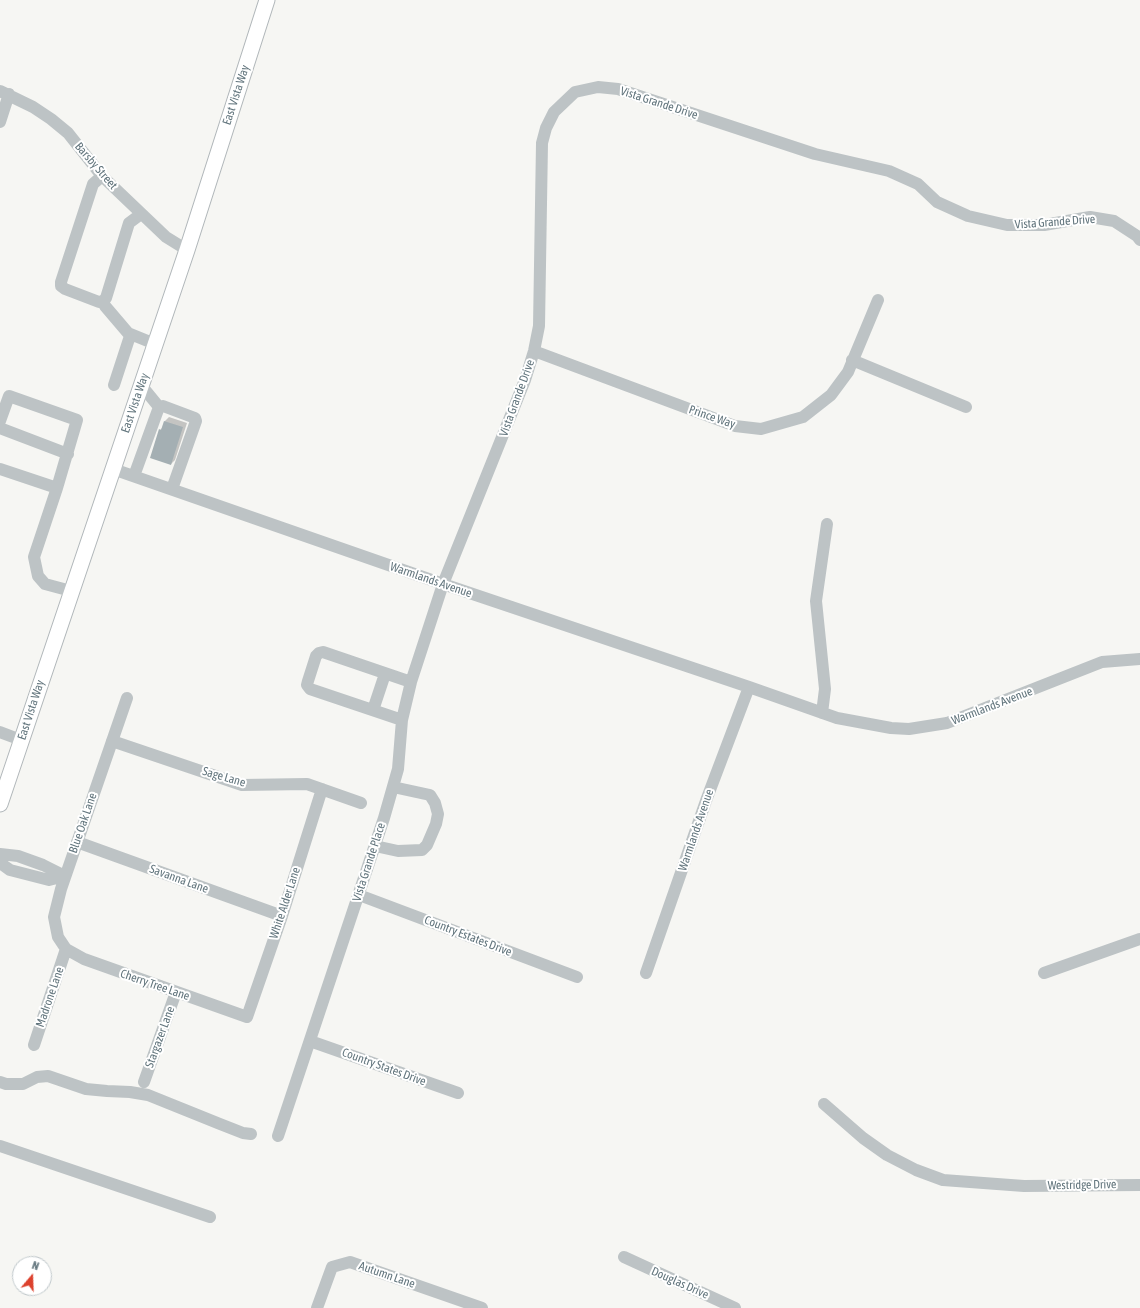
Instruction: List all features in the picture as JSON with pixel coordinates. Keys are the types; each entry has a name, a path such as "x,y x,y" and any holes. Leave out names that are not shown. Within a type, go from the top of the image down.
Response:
{"main road":[{"name":"East Vista Way","path":"0,804 3,785 21,740 187,250 267,0"}],"street":[{"name":"Vista Grande Drive","path":"443,584 526,380 534,351 539,326 542,143 546,128 554,112 576,92 598,87 618,89 815,154 889,171 918,184 937,202 968,216 1007,225 1044,224 1090,217 1114,221 1139,235"},
{"name":"Barsby Street","path":"4,93 40,112 68,133 102,176 166,237 187,250"},
{"path":"0,122 4,93"},
{"path":"102,176 93,184 61,282 61,286 65,290 92,300 99,302 103,301 106,298 129,222 141,214"},
{"name":"Prince Way","path":"534,351 734,426 761,429 804,417 831,395 848,372 878,300"},
{"path":"103,301 104,306 132,336 155,344"},
{"path":"114,385 128,339 132,336"},
{"path":"852,360 966,407"},
{"path":"141,385 159,407"},
{"path":"0,421 8,396 76,420 58,488 34,557 38,576 45,584 71,591"},
{"path":"159,407 163,406 195,418 196,421 172,489"},
{"path":"134,476 159,407"},
{"path":"0,428 68,454"},
{"path":"0,469 58,488"},
{"name":"Warmlands Avenue","path":"113,469 443,584 837,718 891,728 909,729 947,724 1102,662 1140,659"},
{"path":"822,713 825,689 816,601 827,524"},
{"name":"Vista Grande Place","path":"278,1136 375,846 398,769 402,720 411,682 443,584"},
{"path":"402,720 310,689 307,685 316,656 323,652 411,682"},
{"path":"374,710 386,674"},
{"name":"Warmlands Avenue","path":"646,973 707,798 749,687"},
{"name":"Blue Oak Lane","path":"66,949 58,937 54,917 76,842 127,698"},
{"path":"0,732 21,740"},
{"name":"Sage Lane","path":"112,740 242,785 307,784 361,803"},
{"path":"375,846 398,851 422,850 427,845 436,824 438,814 435,803 430,795 392,787"},
{"name":"White Alder Lane","path":"246,1016 282,916 322,789"},
{"name":"Savanna Lane","path":"76,842 282,916"},
{"path":"0,854 43,865 65,876"},
{"path":"0,863 10,870 48,880 65,876"},
{"name":"Country Estates Drive","path":"359,895 576,977"},
{"path":"1044,973 1140,939"},
{"name":"Cherry Tree Lane","path":"66,949 84,959 246,1016"},
{"name":"Madrone Lane","path":"34,1045 66,949"},
{"name":"Stargazer Lane","path":"144,1082 176,992"},
{"name":"Country States Drive","path":"310,1041 458,1093"},
{"path":"0,1082 6,1084 23,1084 37,1078 48,1076 86,1089 130,1092 148,1096 220,1124 251,1134"},
{"name":"Westridge Drive","path":"824,1104 863,1138 887,1155 931,1177 962,1182 1024,1186 1140,1184"},
{"path":"0,1146 210,1217"},
{"name":"Douglas Drive","path":"624,1258 735,1308"},
{"name":"Autumn Lane","path":"317,1308 332,1267 350,1262 482,1308"}],"building":[{"path":"164,421 183,427 171,465 150,458 159,429 161,430"}]}
